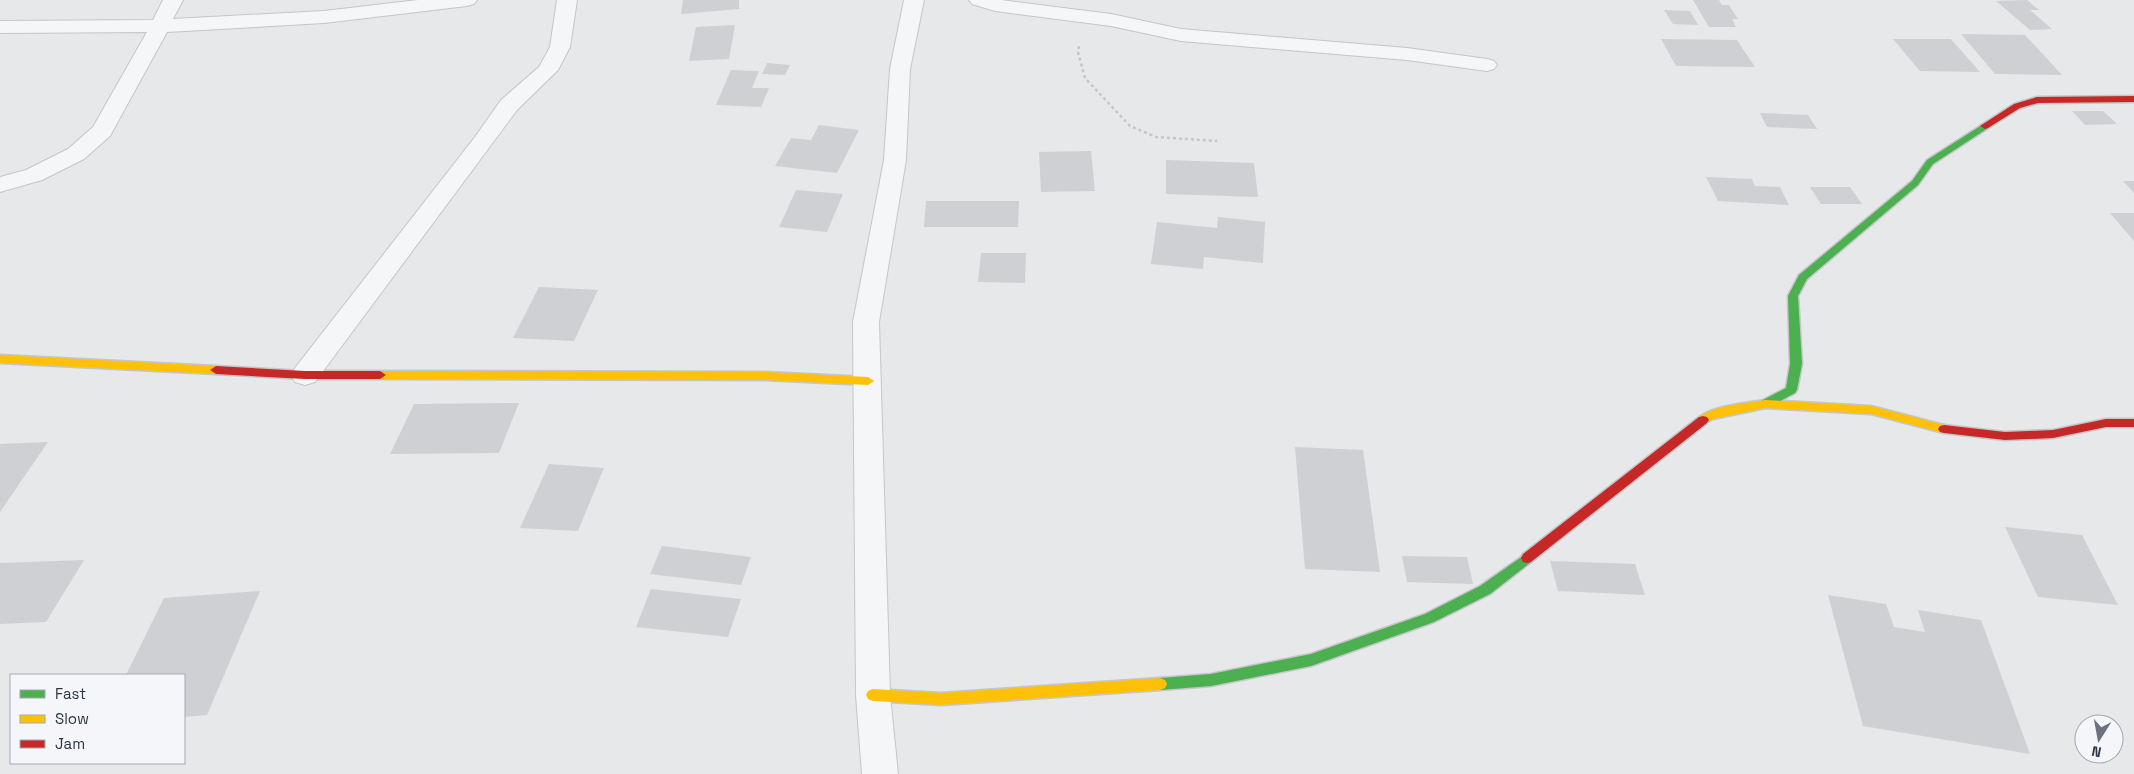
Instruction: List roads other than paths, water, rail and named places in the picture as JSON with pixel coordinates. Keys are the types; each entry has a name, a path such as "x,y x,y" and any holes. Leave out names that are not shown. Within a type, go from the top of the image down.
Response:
{"street":[{"path":"0,185 34,174 76,154 102,131 173,0"},
{"path":"0,27 160,26 324,17 467,0"},
{"path":"305,375 484,142 509,105 548,70 560,48 567,0"},
{"path":"880,774 873,695 866,322 895,160 900,69 914,0"},
{"path":"979,0 995,5 1111,20 1181,35 1407,54 1487,65"},
{"path":"1765,404 1791,390 1796,364 1793,322 1794,296 1803,277 1915,183 1930,162 2017,106 2037,100 2134,99"},
{"path":"0,359 305,375 765,376 868,381"},
{"path":"873,695 941,699 1211,680 1312,660 1429,618 1485,590 1710,415 1765,404 1871,410 1942,429 2005,436 2053,434 2106,423 2134,423"}]}
